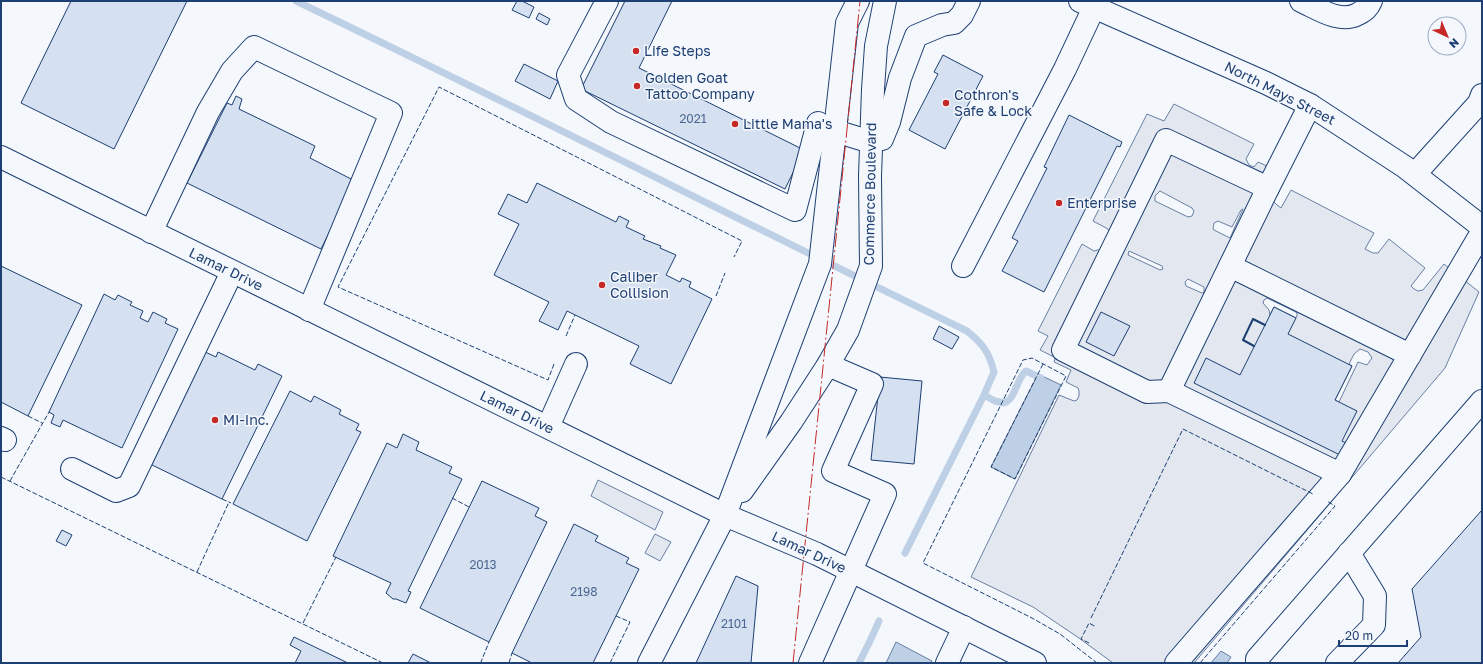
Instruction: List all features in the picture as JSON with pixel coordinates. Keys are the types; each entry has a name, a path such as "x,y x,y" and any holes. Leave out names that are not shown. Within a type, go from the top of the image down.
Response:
{"street":[{"path":"607,1 568,74 576,99 611,122 795,210 826,127 871,142 882,139 889,122 900,78 916,36 942,25 954,23 962,15 969,1"},
{"name":"Commerce Boulevard","path":"648,663 725,515 820,264 826,127 847,23 858,1"},
{"name":"Commerce Boulevard","path":"725,515 791,422 828,365 848,330 871,266 871,142 876,46 884,1"},
{"path":"1301,1 1337,17 1351,18 1368,8 1371,1"},
{"path":"963,266 1065,69 1091,3"},
{"name":"North Mays Street","path":"1091,3 1266,83 1310,105 1415,174 1482,227"},
{"path":"151,232 208,112 232,71 254,47 391,114 309,310"},
{"path":"1415,174 1479,103 1482,95"},
{"path":"1169,391 1310,105"},
{"path":"1268,188 1166,140 1063,350 1147,392 1169,391 1340,474"},
{"name":"Lamar Drive","path":"1,157 725,515 817,554 1035,663"},
{"path":"1176,663 1340,474 1482,232"},
{"path":"1230,266 1410,356"},
{"path":"72,469 116,491 129,486 232,272"},
{"path":"548,427 576,364"},
{"path":"810,663 885,494 833,471 872,384 828,365"},
{"path":"1257,663 1257,659 1482,401"},
{"path":"1337,663 1374,625 1375,596 1349,553"},
{"path":"947,663 964,627"}],"shaded area":[{"path":"1174,104 1254,144 1246,159 1249,165 1254,167 1258,162 1285,174 1273,201 1277,205 1281,208 1291,190 1374,233 1365,249 1373,253 1378,253 1389,239 1425,268 1411,286 1414,289 1418,291 1423,290 1444,264 1479,292 1445,368 1194,663 1113,663 1033,607 971,577 1059,395 1074,401 1077,400 1079,396 1078,388 1066,382 1071,370 1054,362 1054,357 1040,350 1048,336 1038,331 1082,244 1094,251 1102,249 1110,236 1108,229 1093,221 1147,114 1164,121","holes":["1160,191 1192,208 1194,211 1192,216 1188,217 1155,201 1155,196","1243,209 1230,238 1213,229 1214,223 1218,221 1232,227 1241,210","1129,251 1162,266 1163,269 1160,270 1128,255","1188,279 1204,287 1204,292 1202,293 1186,286 1185,282","1267,298 1294,311 1297,313 1297,316 1296,318 1274,307 1270,315 1269,310 1263,303","1360,349 1368,352 1372,358 1367,365 1358,362 1339,402 1335,400 1352,366 1349,364 1354,354"]},
{"path":"598,480 663,512 655,530 591,496"},
{"path":"655,534 671,542 660,561 645,553"}],"water":[{"path":"1038,374 1061,385 1015,479 991,467"},
{"path":"896,642 932,661 931,663 886,663"},
{"path":"1221,651 1231,657 1227,663 1211,663"}],"building":[{"path":"71,1 187,1 114,149 21,103"},
{"path":"517,1 522,1 534,7 529,18 512,10"},
{"path":"625,1 672,1 639,68 804,150 785,189 581,89"},
{"path":"539,13 550,19 547,25 536,19"},
{"name":"Cothron's Safe & Lock","path":"943,55 983,76 945,149 909,130 938,74 934,72"},
{"path":"524,64 558,81 550,99 515,81"},
{"path":"236,96 242,99 239,109 315,146 310,158 355,181 321,249 187,183 227,103 232,105"},
{"name":"Enterprise","path":"1069,115 1122,142 1120,147 1117,146 1044,292 1002,271 1018,241 1012,238 1047,168 1044,167"},
{"name":"Caliber Collision","path":"537,183 616,222 619,216 629,221 626,227 645,236 643,239 661,246 660,248 676,255 666,275 680,282 682,278 691,282 689,287 712,299 671,384 630,364 639,346 567,311 558,330 539,321 549,302 494,275 519,224 498,214 508,194 527,203"},
{"path":"1,266 82,305 28,416 1,402"},
{"path":"104,294 115,300 118,295 132,302 130,305 143,311 140,318 148,322 153,312 167,319 165,323 178,329 122,448 63,420 60,427 51,423 54,415 49,412"},
{"path":"1274,307 1296,318 1288,334 1352,366 1335,400 1357,411 1342,441 1348,444 1342,456 1194,383 1206,358 1240,375"},
{"path":"1101,312 1130,326 1114,356 1086,342"},
{"path":"939,326 959,337 952,349 933,339"},
{"name":"MI-Inc.","path":"203,351 216,357 218,352 255,370 258,364 282,376 222,499 148,463"},
{"path":"880,377 922,381 914,464 871,460"},
{"path":"290,391 311,402 314,396 341,410 339,414 359,424 356,430 361,432 307,541 233,504"},
{"path":"403,434 419,442 416,450 452,467 449,473 462,479 408,591 411,592 406,603 393,599 386,593 391,583 333,556 387,443 397,448"},
{"path":"482,481 539,508 535,516 547,522 489,642 420,608"},
{"path":"1482,510 1482,663 1398,663 1421,637 1412,589"},
{"path":"574,524 598,536 595,541 629,558 626,563 639,569 593,663 532,663 512,653"},
{"path":"62,530 72,535 66,546 56,541"},
{"path":"736,576 758,586 751,663 696,663"},
{"path":"294,637 348,663 295,663 301,651 290,645"},
{"path":"413,654 431,663 408,663"}],"waterway":[{"path":"296,1 967,331 973,336 985,349 994,372 905,553"},
{"path":"984,395 995,401 1004,403 1008,401 1014,393 1020,379 1026,371 1041,378"},
{"path":"859,663 879,621"}],"fence":[{"path":"554,364 548,380 338,287 439,87 742,241 734,257"},
{"path":"716,296 725,273"},
{"path":"566,336 575,315"},
{"path":"1043,364 991,467 1015,479 1066,376 1032,358 1023,360 923,563 1032,618 1060,634 1097,663"},
{"path":"10,481 49,412"},
{"path":"28,416 42,423"},
{"path":"1091,618 1183,429 1313,494"},
{"path":"1,477 383,663"},
{"path":"452,498 469,507"},
{"path":"222,499 231,503"},
{"path":"1200,663 1335,506 1327,501"},
{"path":"197,572 229,502"},
{"path":"303,623 336,557"},
{"path":"610,663 630,622 616,616"},
{"path":"1089,643 1081,639 1089,623 1096,627"},
{"path":"482,663 481,662 489,642"},
{"path":"509,663 512,653"}],"wall":[{"path":"1254,346 1243,340 1253,319 1265,325"}],"power":[{"path":"793,663 860,1"}],"place":[{"name":"Life Steps","path":"636,51"},
{"name":"Golden Goat Tattoo Company","path":"637,86"},
{"name":"Cothron's Safe & Lock","path":"946,103"},
{"name":"Little Mama's","path":"735,124"},
{"name":"Enterprise","path":"1059,203"},
{"name":"Caliber Collision","path":"602,285"},
{"name":"MI-Inc.","path":"215,420"}]}
